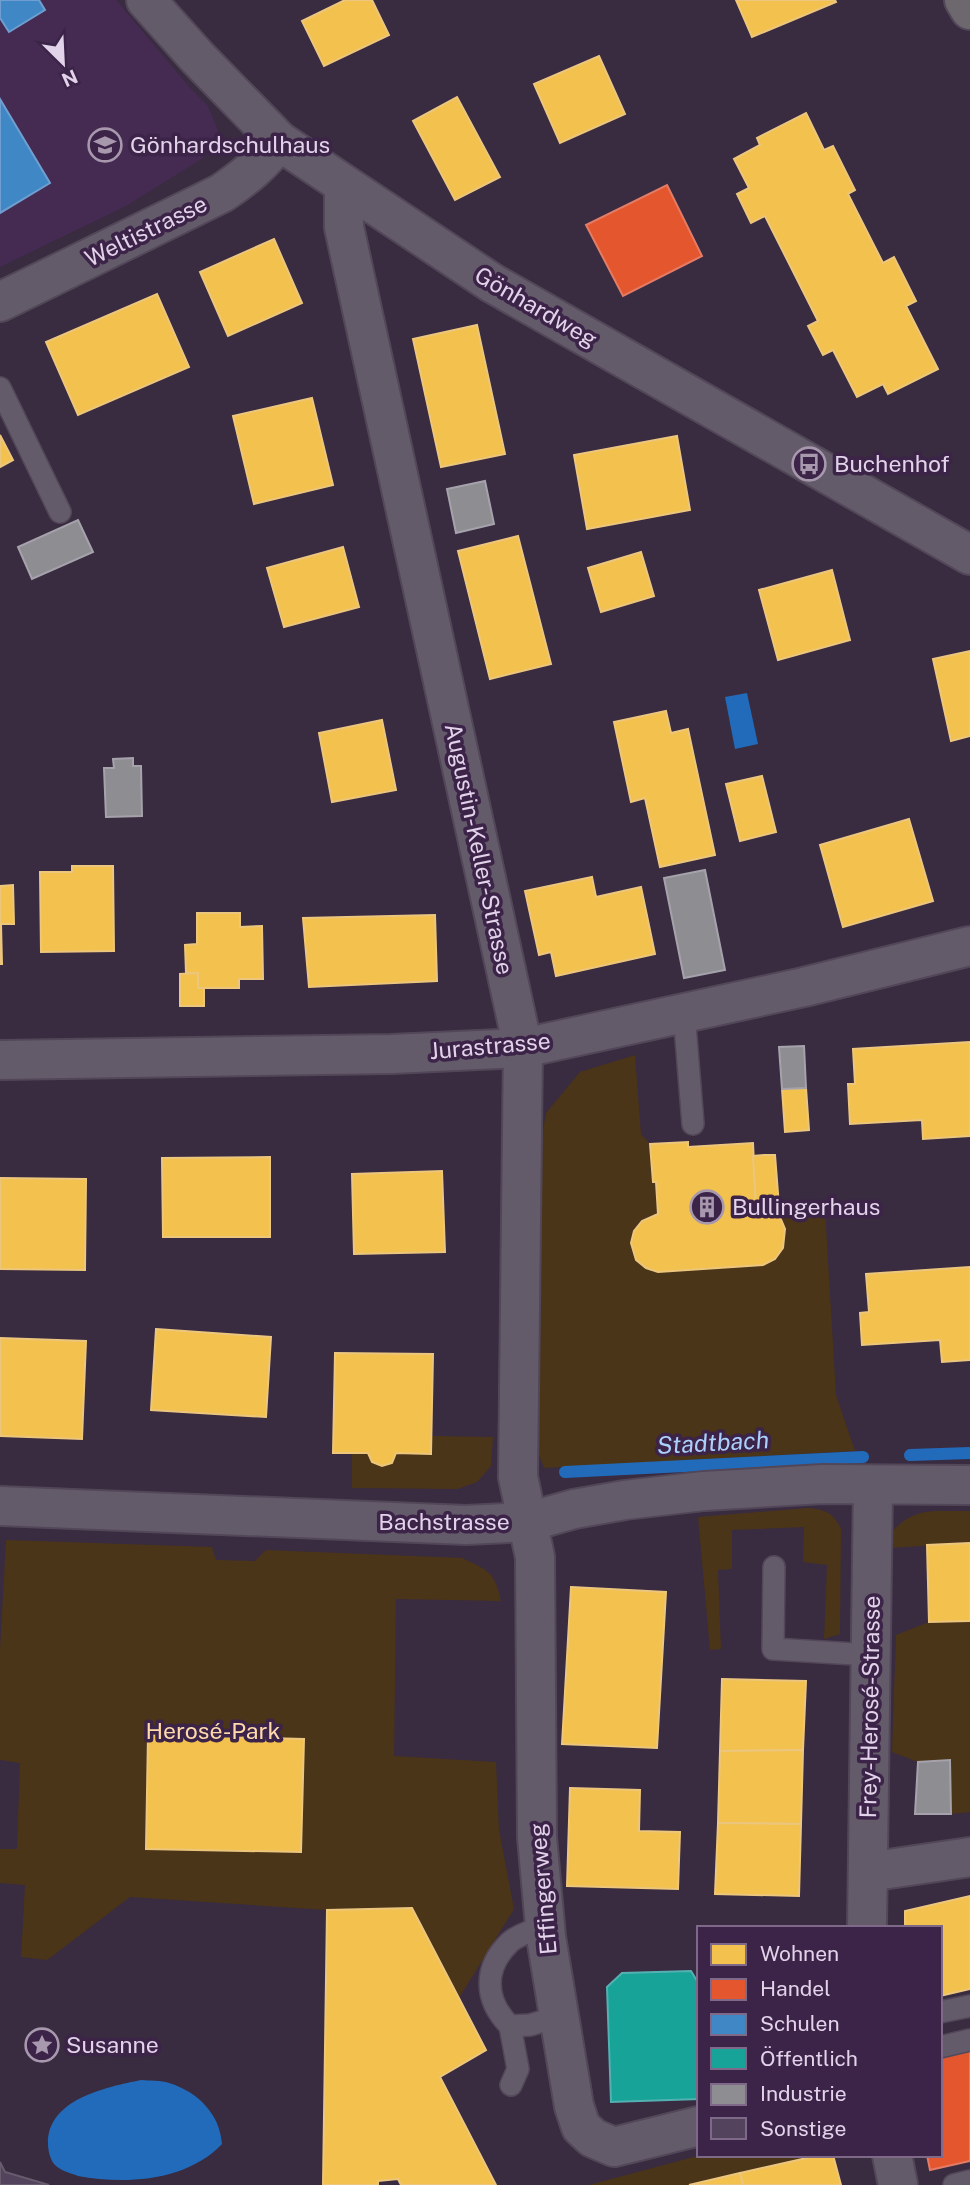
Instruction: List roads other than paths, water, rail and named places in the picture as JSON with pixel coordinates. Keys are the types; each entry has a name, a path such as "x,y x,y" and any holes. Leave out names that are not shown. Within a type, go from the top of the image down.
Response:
{"main road":[{"path":"964,0 970,10"}],"street":[{"name":"Gönhardweg","path":"146,0 188,48 279,141 344,185 492,283 970,555"},
{"name":"Weltistrasse","path":"0,302 222,193 250,173 279,141"},
{"name":"Augustin-Keller-Strasse","path":"344,185 344,227 523,1048 518,1477 528,1521"},
{"name":"Jurastrasse","path":"0,1060 378,1054 523,1048 804,987 970,946"},
{"name":"Bachstrasse","path":"0,1506 466,1525 528,1521 587,1507 705,1490 823,1484 970,1485"},
{"name":"Frey-Herosé-Strasse","path":"867,1926 873,1486"},
{"name":"Effingerweg","path":"528,1521 535,1557 537,1837 549,1958 574,2106 581,2127 593,2138 614,2147 697,2126"},
{"path":"868,1872 970,1857"},
{"path":"891,2157 898,2185"}],"lane":[{"path":"0,388 60,512"},
{"path":"684,1013 693,1124"},
{"path":"774,1567 773,1648 871,1655"},
{"path":"511,2085 518,2069 510,2026 502,2017 490,1993 490,1971 511,1941 546,1925"},
{"path":"942,2012 970,2006"},
{"path":"510,2026 530,2025 560,2016"},
{"path":"942,2047 970,2040"},
{"path":"954,2185 970,2181"}],"water":[{"path":"747,693 758,744 735,749 725,697"},
{"path":"141,2080 169,2083 198,2098 217,2123 222,2144 191,2166 174,2173 135,2180 78,2176 54,2164 48,2144 50,2129 57,2116 68,2106 96,2091"}],"waterway":[{"name":"Stadtbach","path":"910,1455 970,1453"},
{"name":"Stadtbach","path":"565,1472 863,1457"}],"place":[{"name":"Gönhardschulhaus","path":"105,145"},
{"name":"Buchenhof","path":"809,464"},
{"name":"Bullingerhaus","path":"707,1207"},
{"name":"Susanne","path":"42,2045"}],"park label":[{"name":"Herosé-Park","path":"213,1731"}]}
